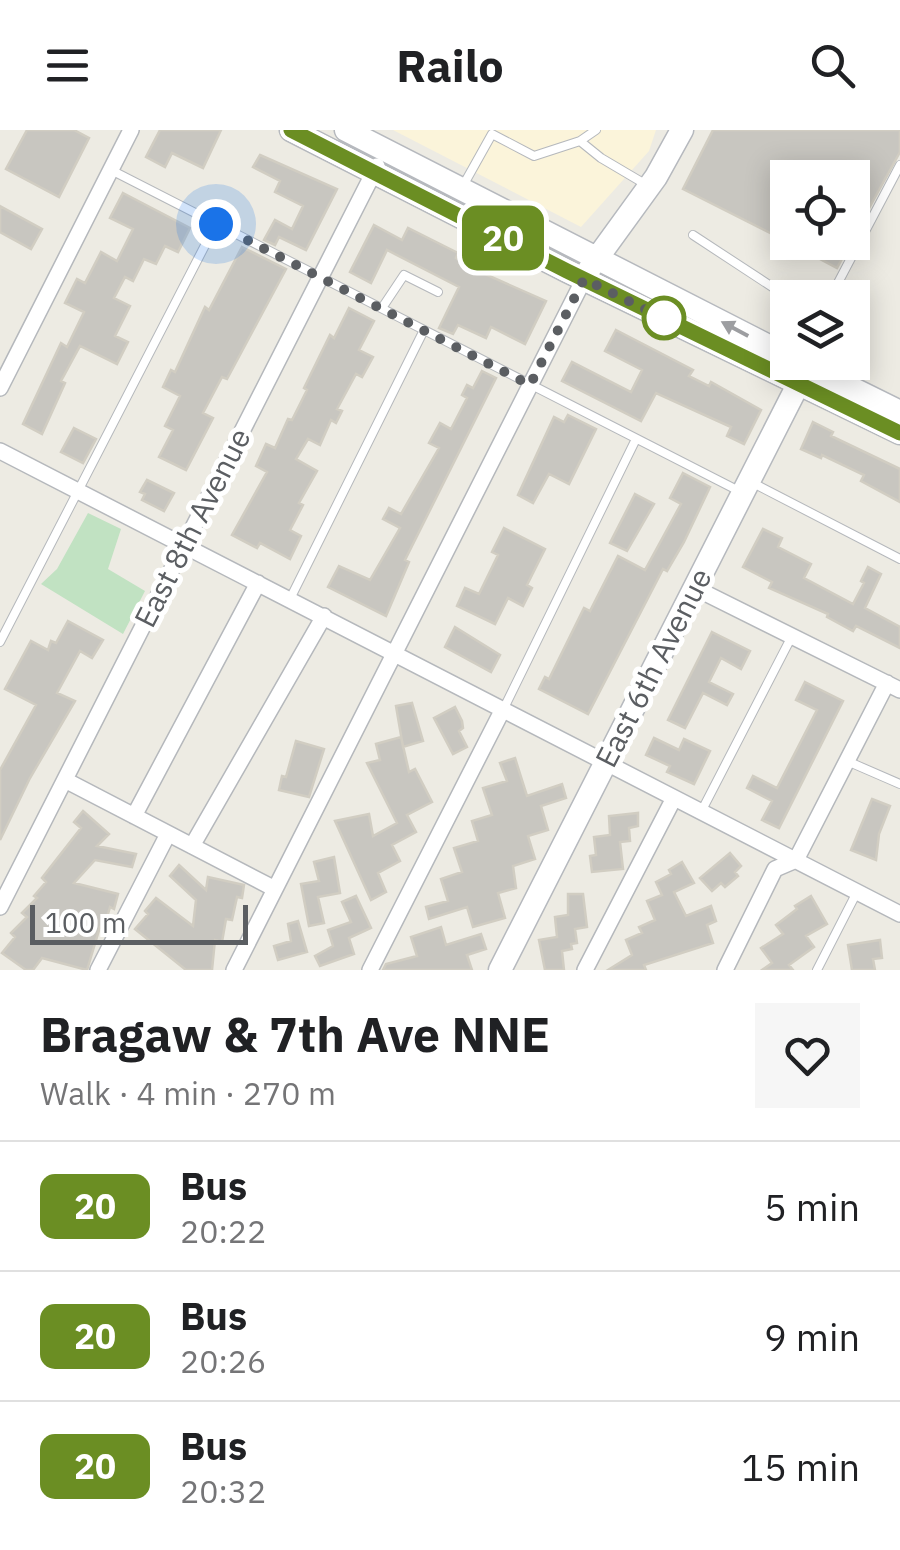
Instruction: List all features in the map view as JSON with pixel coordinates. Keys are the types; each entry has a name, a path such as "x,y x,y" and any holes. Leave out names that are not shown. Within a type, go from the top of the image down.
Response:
{"main road":[{"path":"291,130 584,279 770,355"},
{"path":"346,130 597,256 770,352"},
{"path":"584,279 649,186 682,130"},
{"name":"East 6th Avenue","path":"500,970 746,487 792,380"},
{"path":"818,380 900,434"},
{"path":"827,380 900,412"}],"street":[{"path":"0,388 132,130"},
{"name":"East 8th Avenue","path":"0,907 386,150"},
{"path":"234,970 584,279"},
{"path":"0,451 900,914"},
{"path":"134,816 258,582"},
{"path":"695,588 893,687 847,761 796,860 776,869 725,970"},
{"path":"192,846 324,616"},
{"path":"370,970 503,710"},
{"path":"65,780 275,889"},
{"path":"585,970 674,798"},
{"path":"98,970 168,834"}],"lane":[{"path":"462,188 492,134 534,156 580,141 596,130"},
{"path":"580,141 649,186"},
{"path":"839,280 900,165"},
{"path":"111,170 636,438 900,559"},
{"path":"0,642 216,224"},
{"path":"692,235 770,286"},
{"path":"382,308 404,274 438,292"},
{"path":"290,599 424,330"},
{"path":"503,710 636,438"},
{"path":"701,812 792,636"},
{"path":"847,761 900,784"},
{"path":"817,970 857,892"}],"shaded area":[{"path":"393,130 656,130 649,151 581,227"}],"green space":[{"path":"88,513 121,529 108,569 145,591 123,634 41,584 57,569"}],"building":[{"path":"27,130 74,130 89,138 59,197 6,169"},
{"path":"160,130 221,130 203,168 172,153 165,167 146,157"},
{"path":"713,130 900,130 900,152 870,206 870,160 770,160 770,233 683,189"},
{"path":"260,155 337,189 306,250 279,237 275,245 264,240 275,220 292,229 303,206 275,192 280,181 253,167"},
{"path":"123,193 190,228 178,252 165,246 156,264 144,259 133,281 125,277 114,298 130,306 115,336 128,342 117,364 80,346 61,381 65,383 42,434 23,424 61,343 67,347 84,312 65,303 77,279 85,283 101,252 117,261 133,229 110,218"},
{"path":"0,206 42,229 31,249 0,232"},
{"path":"374,225 402,240 408,228 458,253 456,258 487,275 546,301 525,344 491,327 486,338 458,325 453,334 439,328 459,287 387,250 371,283 350,272"},
{"path":"242,247 286,269 227,379 222,377 203,413 213,418 186,470 159,457 173,430 165,426 180,396 163,387 171,370 175,372 205,307 209,310"},
{"path":"822,260 841,260 837,268"},
{"path":"349,308 374,321 359,350 373,357 362,377 356,374 337,409 342,411 336,423 331,420 320,445 308,439 296,459 317,471 299,503 303,505 290,530 301,536 290,559 260,543 257,548 232,535 267,472 256,466 266,444 275,448 307,390 304,388 330,335 334,338"},
{"path":"616,330 693,370 689,376 709,386 711,382 761,410 744,444 727,436 731,427 656,393 641,421 562,381 572,362 631,392 642,370 605,351"},
{"path":"482,371 496,378 405,560 409,562 386,616 328,587 339,566 370,580 400,528 383,519 389,508 401,514 439,448 429,443 440,423 451,429 467,398 462,395 467,385 473,388"},
{"path":"568,415 596,429 569,484 549,474 533,503 518,495 554,417 564,422"},
{"path":"813,422 833,432 831,436 900,469 900,502 861,481 864,475 801,449"},
{"path":"74,428 96,439 83,463 61,452"},
{"path":"683,473 710,487 684,542 667,571 663,569 588,714 539,689 545,677 549,679 584,608 590,611 618,556 645,570 681,504 670,498"},
{"path":"147,480 174,493 164,511 142,500 145,494 140,492"},
{"path":"635,494 654,504 627,551 610,543"},
{"path":"504,528 545,549 527,585 532,588 523,606 508,598 495,624 457,606 465,588 479,594 498,555 492,552"},
{"path":"763,529 782,538 778,547 811,564 804,578 853,604 868,567 881,574 865,608 900,627 900,648 856,626 853,631 827,617 828,614 769,588 772,582 743,567"},
{"path":"68,621 103,640 92,658 80,651 57,693 75,701 30,778 0,840 0,770 36,705 5,689 31,641 48,650"},
{"path":"455,627 500,655 491,672 445,647"},
{"path":"712,632 750,651 741,669 721,658 709,682 733,694 727,705 703,693 685,728 668,720"},
{"path":"805,682 843,701 779,828 762,820 772,801 747,788 753,776 777,788 817,710 796,700"},
{"path":"412,703 423,741 403,747 396,706"},
{"path":"455,707 462,721 459,731 467,747 453,754 434,718"},
{"path":"401,737 409,772 415,769 432,802 407,815 416,832 392,845 400,861 378,873 386,892 371,900 335,821 369,814 373,836 397,823 367,763 380,760 376,744"},
{"path":"654,738 679,750 684,739 710,751 694,784 667,772 670,766 646,755"},
{"path":"296,741 324,749 309,797 279,790"},
{"path":"515,758 527,796 562,784 566,798 541,806 548,830 528,836 535,859 513,866 516,888 498,893 505,918 473,927 467,907 429,919 426,907 448,901 441,879 462,872 454,848 478,841 472,821 492,815 483,788 507,781 500,763"},
{"path":"872,799 890,806 879,834 876,860 851,850"},
{"path":"83,811 109,834 97,846 136,854 132,867 95,860 74,883 118,894 104,928 100,927 87,970 42,958 33,970 26,970 2,953 15,937 11,933 27,917 22,913 46,882 42,878 81,828 74,822"},
{"path":"638,813 638,826 629,828 630,841 620,842 623,869 592,872 590,856 596,855 594,837 610,835 609,816"},
{"path":"730,853 741,866 735,872 738,876 725,887 721,883 712,891 700,878"},
{"path":"334,857 340,893 318,897 324,923 309,926 301,884 319,881 314,862"},
{"path":"682,862 694,883 674,892 686,916 711,906 716,921 707,925 713,943 644,965 646,970 608,970 632,955 626,940 642,933 639,927 655,920 647,901 662,895 656,882"},
{"path":"179,865 206,890 208,877 244,885 232,920 226,919 222,942 215,940 212,970 186,970 135,929 156,898 193,926 196,900 170,876"},
{"path":"568,894 583,894 587,927 575,929 577,943 562,951 564,970 545,970 539,940 557,937 555,917 568,915"},
{"path":"356,896 371,928 349,938 354,954 320,966 315,956 333,946 328,930 351,922 342,902"},
{"path":"811,896 827,924 806,936 814,947 789,965 793,970 762,970 772,963 761,948 783,934 776,925"},
{"path":"298,921 307,952 278,960 274,946 291,941 288,924"},
{"path":"441,927 446,945 481,934 486,949 467,955 472,970 383,970 386,964 417,956 411,937"},
{"path":"880,940 882,958 873,959 875,970 852,970 848,945"}],"bus line":[{"name":"20","path":"291,130 567,271 900,433"}],"route":[{"path":"216,224 530,385 584,279 671,322 664,318"}]}
